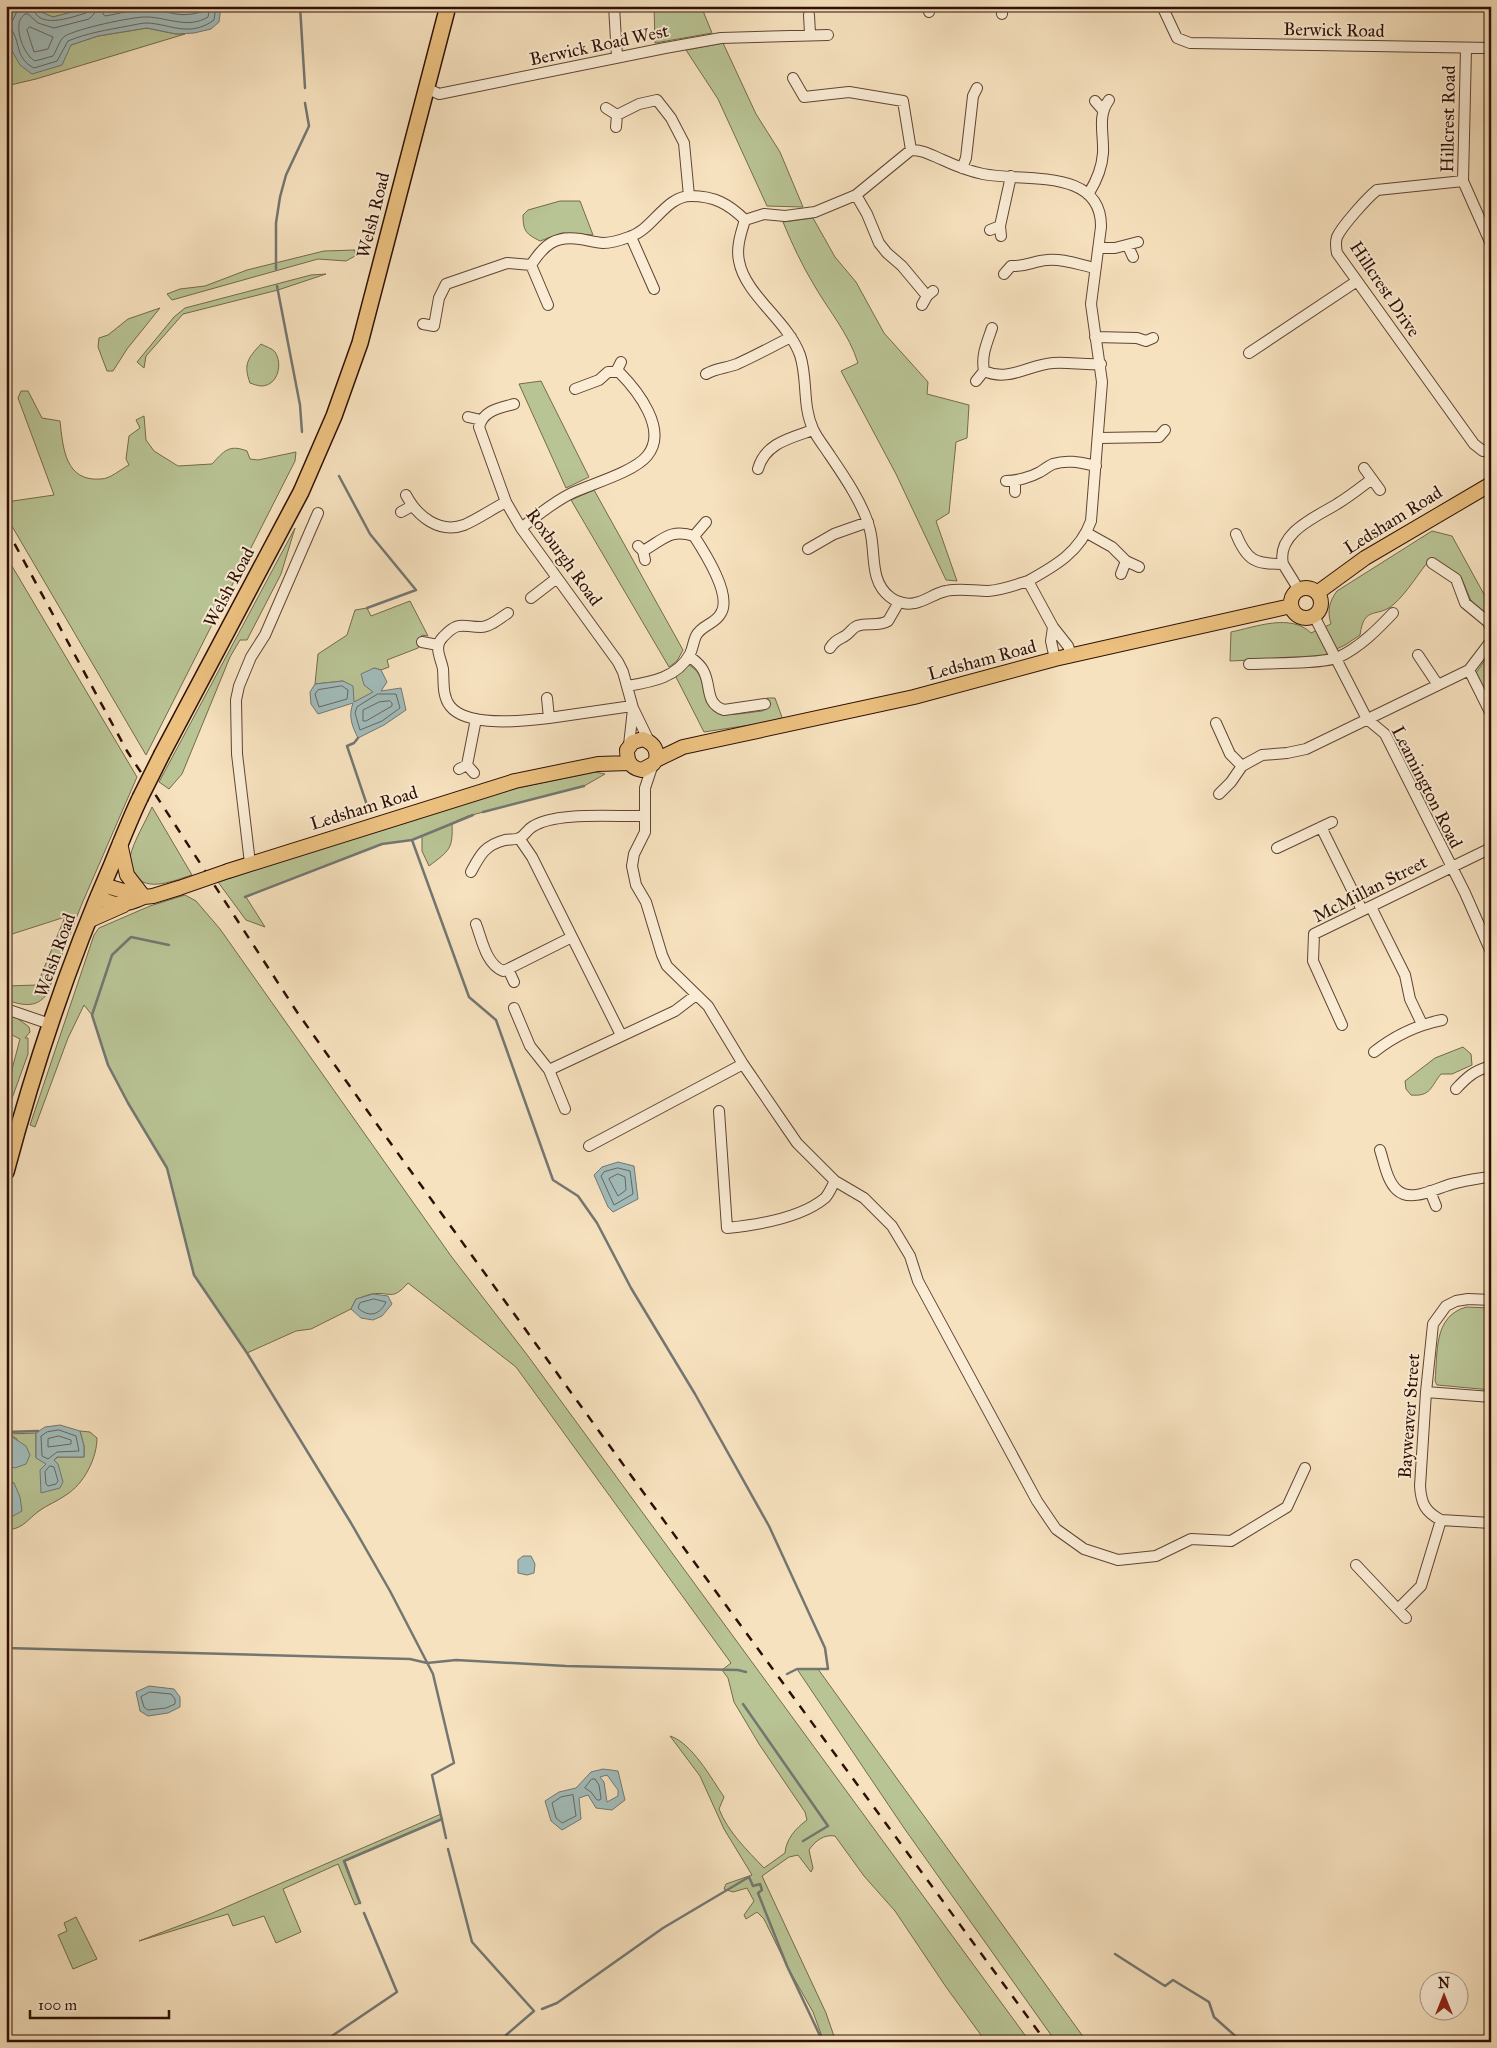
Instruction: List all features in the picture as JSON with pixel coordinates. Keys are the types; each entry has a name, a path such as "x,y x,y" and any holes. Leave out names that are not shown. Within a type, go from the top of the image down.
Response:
{"highway":[{"name":"Welsh Road","path":"6,1172 21,1116 50,1024 100,890 140,798 301,492 334,416 360,343 448,6"}],"main road":[{"name":"Ledsham Road","path":"1317,593 1365,558 1490,485"},
{"path":"1309,589 1317,593 1320,606 1314,616 1308,618 1299,617 1292,611 1292,596 1299,590 1309,589"},
{"name":"Ledsham Road","path":"629,756 642,770 683,747 914,698 1071,655 1291,606"},
{"name":"Ledsham Road","path":"100,890 144,897 153,896 250,863 515,781 629,756 638,740 683,747"},
{"path":"651,743 656,750 654,762"},
{"path":"120,844 127,875 144,897"},
{"path":"100,890 106,902 125,905"},
{"name":"Ledsham Road","path":"88,922 144,897"}],"street":[{"path":"614,6 617,58"},
{"name":"Berwick Road","path":"1162,6 1177,38 1190,43 1491,48"},
{"path":"810,15 810,34"},
{"name":"Berwick Road West","path":"426,88 440,94 720,38 828,35"},
{"name":"Hillcrest Road","path":"1466,48 1462,181 1491,244"},
{"path":"792,78 804,98 849,92 903,100 911,150"},
{"path":"660,88 658,100 671,118 684,143 689,196"},
{"path":"962,168 966,158 972,92"},
{"path":"617,114 639,104 658,100"},
{"path":"1089,193 1097,180 1101,167 1103,152 1102,103"},
{"path":"606,108 617,114"},
{"path":"616,127 617,114"},
{"path":"911,150 929,153 962,168 985,174 1036,178 1082,189 1089,193 1095,200 1101,215 1099,248 1090,304 1101,364 1102,382 1094,504 1086,533 1070,554 1028,581 1009,587 988,591 946,591 914,604 899,602 890,597 878,580 868,522 844,475 813,430 806,404 804,366 791,337 748,283 742,270 738,250 740,234 745,220 764,214 785,216 815,212 856,194 911,150"},
{"path":"997,230 1011,176"},
{"name":"Hillcrest Drive","path":"1462,181 1381,188 1373,193 1340,232 1335,243 1337,253 1474,444 1487,450"},
{"path":"856,194 879,243 902,266 927,297"},
{"path":"530,265 542,249 555,241 566,238 603,243 631,237 654,221 668,204 689,196 720,200 733,208 745,220"},
{"path":"631,237 654,289"},
{"path":"1099,248 1133,244 1133,257"},
{"path":"1007,266 1023,267 1046,260 1054,260 1095,268"},
{"path":"423,324 438,327 439,298 446,284 507,263 530,265"},
{"path":"530,265 548,305"},
{"path":"1249,353 1357,281"},
{"path":"984,371 983,353 992,328"},
{"path":"1096,336 1136,338 1149,343"},
{"path":"710,368 720,370 735,365 791,337"},
{"path":"616,372 621,362"},
{"path":"984,371 996,375 1010,375 1052,363 1101,364"},
{"path":"976,380 984,371"},
{"path":"521,528 570,494 629,468 647,456 654,438 652,418 648,409 622,376 616,372 608,372 598,380 575,389"},
{"path":"468,417 481,420 491,411 514,404"},
{"name":"Roxburgh Road","path":"481,420 479,427 506,502 521,528 618,662 632,707 651,743"},
{"path":"757,461 775,444 813,430"},
{"path":"1099,438 1159,437 1165,430"},
{"path":"1015,492 1011,481 1034,475 1052,464 1073,461 1096,466"},
{"path":"1364,468 1380,490"},
{"path":"1299,590 1283,564 1284,547 1290,536 1309,520 1338,503 1372,479"},
{"path":"406,496 412,506 430,522 447,528 465,524 506,502"},
{"path":"401,512 412,506"},
{"path":"250,863 237,754 236,700 239,686 251,656 265,635 318,513"},
{"path":"694,536 706,522"},
{"path":"805,550 834,534 868,522"},
{"path":"627,686 660,679 673,672 689,656 696,634 717,619 722,613 725,601 722,587 694,536 679,532 673,533 642,552"},
{"path":"1086,533 1112,547 1126,560 1139,567"},
{"path":"1236,534 1245,546 1247,556 1255,561 1283,564"},
{"path":"1121,574 1126,560"},
{"path":"1432,563 1456,579 1465,603 1488,622 1491,629"},
{"path":"530,598 556,578"},
{"path":"1028,581 1054,627 1068,646 1071,655"},
{"path":"830,648 838,638 844,636 854,627 877,625 888,621 899,602"},
{"path":"508,613 487,626 481,627 464,624 457,626 441,639 437,650 442,668 446,700 454,711 476,719 520,722 632,707"},
{"path":"1249,664 1316,661 1337,658 1361,643 1393,613"},
{"name":"Leamington Road","path":"1314,616 1368,719 1385,734 1469,902 1491,952"},
{"path":"1054,627 1051,642 1055,659"},
{"path":"827,633 838,638"},
{"path":"422,642 438,645"},
{"path":"1220,794 1242,766 1262,755 1288,753 1306,749 1469,670 1490,643"},
{"path":"1418,655 1438,685"},
{"path":"689,656 704,671 709,696 718,708 724,710 765,704"},
{"path":"1469,670 1491,714"},
{"path":"547,698 549,718"},
{"name":"Roxburgh Road","path":"629,756 632,707"},
{"path":"467,769 476,719"},
{"path":"1216,723 1230,754 1242,766"},
{"path":"629,756 644,788 645,816 645,832 633,858 632,866 636,885 646,902 662,955 668,966 708,1006 742,1064 797,1143 835,1181 864,1198 892,1226 910,1256 918,1281 1037,1501 1056,1529 1084,1549 1118,1560 1156,1556 1191,1539 1231,1541 1286,1507 1306,1468"},
{"path":"644,788 654,762"},
{"path":"471,872 481,853 490,846 504,840 520,838 532,827 567,817 645,816"},
{"path":"1277,848 1332,822"},
{"path":"1321,827 1405,975 1410,999 1422,1024"},
{"path":"520,838 532,857 621,1035"},
{"name":"McMillan Street","path":"1342,1025 1313,962 1314,934 1491,848"},
{"path":"476,924 488,957 503,971 572,937"},
{"path":"508,969 514,982"},
{"path":"549,1070 675,1011 696,994"},
{"path":"514,1008 530,1046 549,1070 565,1109"},
{"path":"6,1009 50,1024"},
{"path":"1374,1052 1384,1044 1422,1024 1442,1020"},
{"path":"589,1146 742,1064"},
{"path":"1456,1089 1468,1076 1477,1070 1491,1066"},
{"path":"719,1111 727,1228 764,1224 811,1207 826,1197 835,1181"},
{"path":"1380,1150 1392,1184 1398,1191 1410,1195 1420,1194 1454,1183 1491,1177"},
{"path":"1430,1191 1436,1206"},
{"name":"Bayweaver Street","path":"1441,1520 1426,1510 1421,1499 1426,1392 1433,1324 1446,1306 1456,1301 1468,1299 1491,1300"},
{"path":"1426,1392 1491,1397"},
{"path":"1398,1609 1421,1586 1441,1520 1491,1523"},
{"path":"1356,1565 1406,1618"}],"green space":[{"path":"6,6 17,6 9,15 8,30 71,45 98,36 147,28 185,34 36,79 6,86"},
{"path":"36,6 95,6 53,17 43,13"},
{"path":"654,6 701,6 712,33 655,43"},
{"path":"723,43 756,114 780,152 803,207 767,206 718,99 686,50"},
{"path":"560,201 580,201 593,235 562,233 540,241 528,234 524,225 523,215 528,210"},
{"path":"813,218 835,257 856,282 884,333 928,382 927,394 969,405 967,438 956,442 949,513 936,521 957,581 946,580 896,474 841,371 858,363 854,352 844,332 805,270 783,222"},
{"path":"355,250 355,256 346,261 318,259 172,300 167,294 180,289 205,286 247,270 324,251"},
{"path":"326,274 278,290 183,314 146,356 144,368 137,362 174,317 185,308 311,275"},
{"path":"160,308 127,349 113,371 107,371 98,347 99,338 108,335 128,319"},
{"path":"261,344 275,352 279,362 278,373 275,378 272,382 262,386 250,383 247,371 250,357"},
{"path":"541,381 589,477 566,488 519,384"},
{"path":"21,391 28,391 42,418 60,421 68,461 80,475 89,478 101,479 108,477 129,465 126,459 129,436 140,428 136,420 144,416 146,440 154,451 178,466 212,464 227,450 236,448 247,451 250,459 258,460 296,452 295,461 146,755 6,516 6,502 54,495 18,398"},
{"path":"594,490 683,650 677,661 669,667 571,500"},
{"path":"295,528 281,574 247,640 240,640 230,657 182,774 169,789 159,782"},
{"path":"1432,531 1452,536 1491,607 1491,620 1472,603 1461,577 1431,558 1399,600 1388,608 1368,616 1362,625 1360,635 1345,645 1320,657 1230,661 1231,632 1272,623 1283,623 1303,627 1311,633 1331,624 1330,607 1337,591"},
{"path":"6,556 137,777 81,906 47,994 43,999 33,1004 6,1000 6,986 37,985 65,917 6,936"},
{"path":"410,601 428,636 422,635 418,648 387,660 389,667 381,670 374,668 374,692 353,703 343,681 315,684 318,654 347,635 355,610 367,608 371,616"},
{"path":"1491,651 1491,694 1487,695 1476,673"},
{"path":"687,664 699,675 708,703 718,713 733,714 762,711 766,709 767,698 775,698 783,720 704,732 676,677"},
{"path":"595,772 605,774 584,786 468,816 452,823 452,838 449,848 429,866 422,851 422,836 412,840 382,844 246,897 265,927 246,920 218,882 502,791"},
{"path":"152,807 192,875 162,884 154,884 140,880 134,875 129,862 137,838"},
{"path":"185,895 196,901 220,929 451,1256 528,1356 1030,2042 986,2042 895,1911 864,1876 835,1836 827,1836 820,1839 809,1850 813,1868 811,1872 798,1855 789,1857 762,1876 826,2013 836,2042 824,2042 813,2012 787,1966 764,1919 757,1912 746,1919 744,1915 754,1901 747,1888 733,1892 724,1889 726,1884 752,1875 724,1829 700,1776 670,1736 686,1746 707,1771 724,1797 719,1809 727,1825 764,1868 785,1853 787,1843 792,1834 807,1820 805,1812 759,1744 734,1702 728,1678 722,1670 731,1663 516,1367 408,1283 394,1294 378,1293 356,1299 351,1309 311,1329 296,1331 247,1353 194,1275 167,1168 128,1103 108,1065 92,1015 84,1005 68,1038 35,1127 30,1125 94,935 99,928 150,906"},
{"path":"6,1015 17,1018 29,1027 30,1032 25,1038 28,1038 28,1054 6,1115 6,1092 20,1039 6,1032"},
{"path":"1463,1047 1471,1054 1472,1065 1452,1074 1441,1074 1430,1090 1423,1094 1411,1095 1406,1089 1405,1081 1435,1058"},
{"path":"1466,1307 1491,1308 1491,1390 1437,1385 1435,1381 1437,1347 1442,1327 1455,1312"},
{"path":"80,1431 90,1432 97,1438 95,1454 84,1477 72,1490 42,1509 24,1524 16,1528 6,1529 6,1517 13,1516 14,1483 6,1480 6,1465 9,1468 17,1439 9,1434 36,1433 36,1458 54,1460 58,1457 84,1457 84,1446"},
{"path":"797,1669 818,1669 1087,2042 1056,2042 904,1828"},
{"path":"441,1814 442,1819 345,1861 360,1903 355,1905 338,1864 283,1889 301,1932 276,1943 264,1916 233,1926 228,1914 139,1941 210,1914"},
{"path":"76,1917 97,1959 73,1969 58,1935 67,1931 64,1923"}],"water":[{"path":"17,6 36,6 43,13 53,17 95,6 221,6 219,22 211,29 194,33 176,34 147,28 98,36 71,45 62,65 32,74 20,65 12,51 8,30 9,15"},
{"path":"374,668 381,670 387,682 381,691 401,688 406,710 384,725 358,738 351,721 353,703 318,714 311,704 310,692 315,684 343,681 353,686 354,702 373,692 364,685 361,674"},
{"path":"618,1162 634,1166 638,1199 613,1212 608,1207 594,1175 602,1167"},
{"path":"373,1294 388,1296 392,1304 382,1316 373,1320 361,1318 351,1309 356,1299"},
{"path":"60,1425 80,1431 84,1446 84,1457 57,1457 54,1460 58,1464 63,1482 60,1488 41,1493 40,1470 46,1464 36,1458 36,1433 45,1427"},
{"path":"6,1433 26,1446 30,1455 26,1464 15,1468 6,1465"},
{"path":"6,1480 14,1483 20,1497 22,1511 13,1516 6,1517"},
{"path":"523,1556 531,1556 535,1564 534,1573 527,1575 518,1573 518,1560"},
{"path":"149,1686 174,1689 180,1697 180,1707 168,1713 148,1716 140,1711 136,1692"},
{"path":"603,1769 618,1771 625,1800 612,1810 596,1808 588,1795 579,1798 581,1819 562,1830 551,1821 545,1801 559,1792 576,1788 591,1772","holes":["607,1775 618,1790 618,1796 607,1802 604,1782 600,1777"]}],"waterway":[{"path":"300,6 305,88"},
{"path":"276,269 276,223 280,197 286,175 309,126 305,103"},
{"path":"277,286 300,405 302,432"},
{"path":"339,476 370,534 416,590 367,608"},
{"path":"358,738 354,743 347,746 368,808"},
{"path":"483,812 584,786"},
{"path":"473,815 412,840 469,997 496,1020 553,1180 578,1196 597,1223 631,1288 695,1394 769,1526 825,1648 828,1669 797,1669 787,1674"},
{"path":"245,897 382,844 412,840"},
{"path":"169,945 131,937 112,955 92,1015 108,1065 128,1103 167,1168 194,1275 247,1353 351,1523 390,1591 433,1674 454,1763 432,1775 446,1838"},
{"path":"6,1432 38,1431"},
{"path":"6,1648 410,1659 427,1663 456,1660 566,1666 738,1670 746,1672"},
{"path":"743,1704 828,1826 803,1841"},
{"path":"360,1903 344,1861 442,1819"},
{"path":"448,1849 472,1942 534,2011 506,2035 508,2042"},
{"path":"542,2009 557,2003 663,1928 749,1877 753,1886 760,1884 762,1890 758,1893 787,1966 823,2042"},
{"path":"323,2042 397,1992 364,1913"},
{"path":"1115,1954 1165,1986 1173,1980 1209,2002 1214,2017 1242,2042"}],"railway":[{"path":"6,528 127,751 297,1012 651,1503 1046,2042"}]}
